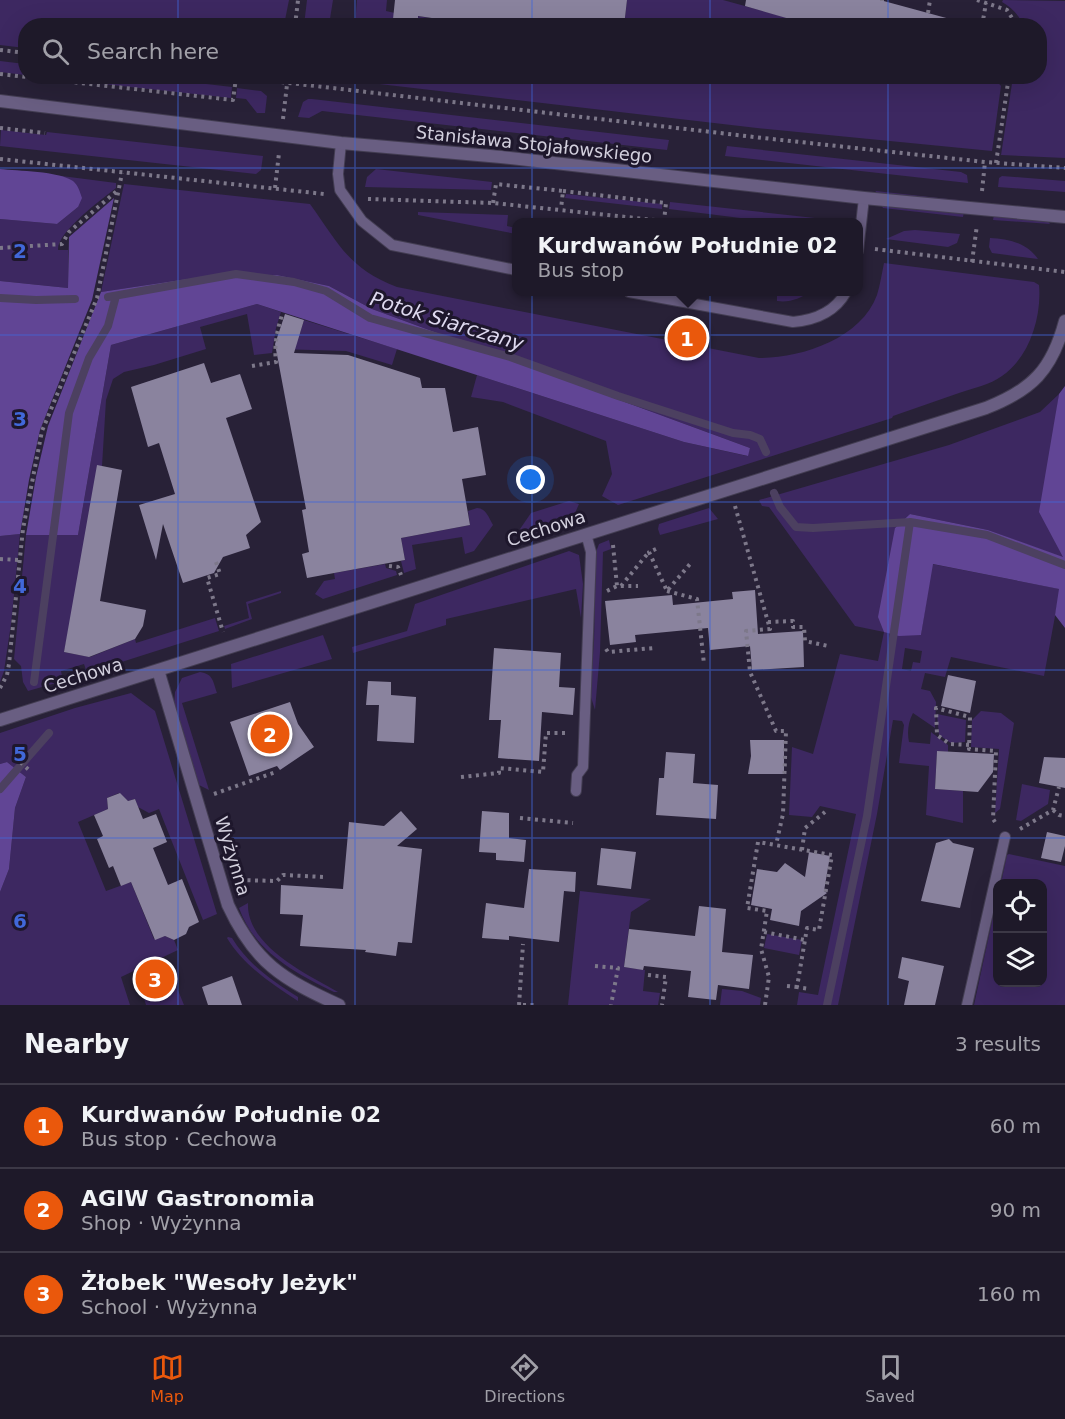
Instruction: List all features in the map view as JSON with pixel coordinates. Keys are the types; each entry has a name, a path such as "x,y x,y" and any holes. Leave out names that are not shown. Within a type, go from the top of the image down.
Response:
{"street":[{"name":"Stanisława Stojałowskiego","path":"0,101 341,143 501,157 864,198 1065,217"},
{"name":"Cechowa","path":"0,720 1006,400 1027,387 1039,376 1056,348 1065,321"},
{"name":"Wyżynna","path":"158,670 228,906 241,932 271,967 317,1001 339,1005"}],"lane":[{"path":"341,143 338,174 340,190 362,221 392,245 512,269"},
{"path":"862,218 864,198"},
{"path":"655,296 793,322 807,321 832,310 842,296"},
{"path":"576,791 577,775 583,767 591,552 586,534"},
{"path":"967,1005 1005,837"}],"path":[{"path":"296,18 298,0"},
{"path":"927,13 930,0"},
{"path":"977,0 1007,10 1012,18"},
{"path":"998,6 999,0"},
{"path":"983,18 986,2"},
{"path":"0,50 18,52"},
{"path":"0,74 18,76"},
{"path":"90,84 233,100 235,84"},
{"path":"283,116 287,84"},
{"path":"295,84 543,114 985,162 1065,168"},
{"path":"996,163 1008,84"},
{"path":"0,128 45,133"},
{"path":"275,188 278,158"},
{"path":"0,159 316,193"},
{"path":"983,186 985,162"},
{"path":"0,688 7,675 9,664 20,560 42,431 97,298 122,172"},
{"path":"493,203 496,184 666,203 664,218"},
{"path":"0,248 62,244 69,232 118,190"},
{"path":"561,210 563,191"},
{"path":"369,200 493,203 636,218"},
{"path":"972,262 975,236"},
{"path":"876,249 1065,272"},
{"path":"252,366 276,362 274,353 282,315"},
{"path":"737,513 770,629 746,631 750,672 776,731 786,731 783,814 776,845"},
{"path":"614,549 619,586"},
{"path":"619,586 648,552 657,549"},
{"path":"648,552 667,591 697,599 704,664"},
{"path":"0,559 20,560"},
{"path":"216,562 220,574 207,578 221,627"},
{"path":"667,591 690,564"},
{"path":"389,566 398,567 399,570"},
{"path":"604,592 619,586 638,586"},
{"path":"768,622 793,621 793,627 804,627 805,641 828,646"},
{"path":"603,645 608,652 654,648"},
{"path":"969,745 950,744 937,735 936,708 970,717 969,749 996,751 993,819"},
{"path":"461,777 499,773 499,768 543,772 546,733 572,733"},
{"path":"15,757 31,772"},
{"path":"211,795 276,772"},
{"path":"1021,829 1053,810 1059,787"},
{"path":"1053,810 1065,816"},
{"path":"802,850 805,828 825,812"},
{"path":"520,818 573,823"},
{"path":"765,1005 769,977 761,949 767,911 747,908 758,842 832,855 819,930 807,928 797,987"},
{"path":"239,879 278,881 283,875 324,877"},
{"path":"764,932 806,940"},
{"path":"523,944 521,1005 537,1005"},
{"path":"595,966 618,968 611,1005"},
{"path":"648,975 666,977 662,1005"},
{"path":"787,986 810,990"}],"shaded area":[{"path":"0,0 289,0 285,18 18,18 18,47 0,45"},
{"path":"307,0 333,0 330,18 305,18"},
{"path":"357,0 387,0 386,11 395,13 393,18 356,18"},
{"path":"627,0 723,0 789,18 625,18"},
{"path":"1003,0 1065,1 1065,158 1001,155 1012,84 1047,84 1047,18 1020,18 1002,2"},
{"path":"0,61 18,63 18,74 0,72"},
{"path":"102,84 206,84 232,87 231,98"},
{"path":"379,84 999,84 1001,86 992,151 757,128"},
{"path":"237,88 261,91 267,96 265,113 257,113 246,99 236,98"},
{"path":"308,99 669,140 667,150 322,111 309,118 298,117 303,102"},
{"path":"1,130 46,135 47,132 263,156 261,170 256,174 0,146"},
{"path":"727,146 961,172 967,175 968,183 725,156"},
{"path":"0,169 58,175 73,181 82,198 78,207 57,224 0,219"},
{"path":"376,169 492,182 491,190 365,187 367,177"},
{"path":"54,175 116,183 116,188 81,217 60,243 58,250 68,250 68,288 0,281 0,219 57,224 78,207 71,180"},
{"path":"1002,176 1065,181 1065,192 998,187 999,178"},
{"path":"124,184 310,204 337,243 356,263 380,280 397,287 759,358 811,350 844,334 869,310 877,295 884,263 1034,282 1039,285 1038,310 1032,336 1020,359 992,382 892,418 618,505 602,496 612,474 606,441 503,402 471,397 477,375 684,442 747,456 750,448 372,309 329,286 277,275 187,279 101,292"},
{"path":"876,191 966,201 963,217 883,208 874,194"},
{"path":"566,194 662,204 662,209 565,198"},
{"path":"114,198 92,300 40,430 20,534 0,536 0,281 68,288 69,237"},
{"path":"670,202 815,218 741,218 669,209"},
{"path":"996,204 1033,211 1050,224 993,220"},
{"path":"418,212 508,215 507,226 512,227 512,233 418,215"},
{"path":"904,231 960,234 957,243 948,247 886,239"},
{"path":"990,238 1017,243 1029,249 1038,259 992,253 989,247"},
{"path":"277,275 329,286 372,309 750,448 748,456 684,442 257,304 111,345 78,535 26,535 48,426 101,292 187,279"},
{"path":"777,296 803,296 795,300 777,301"},
{"path":"257,304 281,312 272,353 254,355 247,314 200,327 206,349 124,372 113,379 106,400 102,466 64,652 90,657 135,639 136,643 215,618 219,631 87,673 84,664 61,671 62,676 55,678 56,683 28,691 23,682 21,666 14,659 26,535 78,535 111,345"},
{"path":"304,320 397,349 392,365 346,351 277,349 300,333"},
{"path":"1065,386 1065,628 1055,615 1059,589 933,564 921,635 899,636 884,632 878,617 895,528 910,514 988,530 1063,557 1039,512 1059,394"},
{"path":"1059,394 1056,416 1064,558 988,530 910,514 895,528 921,635 932,564 1060,589 1044,676 951,657 945,677 925,673 921,689 930,691 936,702 935,728 913,713 908,727 909,742 930,744 931,732 948,745 948,752 937,751 935,789 963,791 963,823 926,815 929,766 899,763 904,725 902,721 893,720 877,814 838,1005 797,1005 799,992 818,995 856,814 820,806 812,817 789,815 792,747 813,754 840,654 878,661 884,632 855,626 769,507 762,506 759,500 949,445 1040,412","holes":["905,648 922,651 920,663 913,662 911,671 902,669"]},
{"path":"569,501 579,504 572,520 526,534 520,529 531,513"},
{"path":"477,508 485,512 493,525 474,551 465,554 462,537 412,545 416,569 404,573 401,561 405,560 401,538 470,525 468,511"},
{"path":"709,508 718,519 660,535 659,524"},
{"path":"20,534 11,624 4,671 0,682 0,536"},
{"path":"609,540 611,549 603,552 600,652 595,710 590,694 594,642 596,552 599,544"},
{"path":"569,551 579,555 583,584 581,618 576,589 446,619 446,625 353,653 352,647 407,631 415,604"},
{"path":"385,564 386,568 396,571 397,575 323,599 315,594 324,581 335,579 334,573"},
{"path":"281,591 281,593 248,604 252,619 225,629 224,626 249,618 246,602"},
{"path":"323,635 332,659 232,688 231,664"},
{"path":"200,672 210,676 217,693 182,703 209,790 199,785 174,705 175,692 182,678"},
{"path":"131,693 155,711 217,914 203,920 159,809 149,813 138,807 135,799 128,801 119,793 107,798 108,809 78,822 106,891 131,882 154,939 165,936 174,940 178,950 121,977 130,1005 0,1005 0,892 9,869 15,808 26,777 7,762 0,764 0,733 75,708"},
{"path":"981,711 1001,713 1014,723 1000,809 995,813 999,749 971,747 972,720"},
{"path":"937,714 966,720 965,742 951,743 939,735"},
{"path":"7,762 26,777 15,808 9,869 0,892 0,764"},
{"path":"1022,784 1050,790 1048,804 1021,821 1016,820"},
{"path":"1007,855 1065,866 1065,1005 974,1005 993,917 993,987 1047,987 1047,879 1002,879"},
{"path":"580,891 651,899 631,912 624,967 645,970 643,991 660,993 658,1005 568,1005"},
{"path":"248,903 250,918 257,933 267,945 295,967 338,992 305,977 277,959 265,948 255,937 239,908"},
{"path":"767,934 802,940 799,955 764,948"},
{"path":"228,937 232,938 245,956 261,971 298,997 298,1001 268,981 241,957"},
{"path":"173,978 184,1005 146,1005 141,989"},
{"path":"722,989 742,991 761,998 760,1005 720,1005"}],"building":[{"path":"395,0 627,0 625,18 432,18 418,16 418,18 393,18"},
{"path":"746,0 880,0 946,18 786,18 745,6"},
{"path":"285,314 304,320 294,353 348,355 420,378 422,388 445,388 453,432 478,427 486,475 462,479 470,525 401,538 405,560 307,578 302,554 309,552 302,510 306,509 275,344"},
{"path":"204,363 211,383 240,374 252,409 226,418 261,522 246,535 250,548 223,557 214,573 183,583 163,524 156,560 139,505 175,494 159,443 148,447 131,387"},
{"path":"97,465 122,470 100,601 146,610 143,626 135,639 89,657 64,652"},
{"path":"755,590 758,634 803,631 804,667 752,670 750,646 710,650 708,628 635,635 636,642 610,645 605,601 672,595 673,605 733,599 732,592"},
{"path":"494,648 561,653 559,687 575,688 573,715 542,712 539,761 498,758 501,720 489,720"},
{"path":"948,675 976,681 970,713 941,706"},
{"path":"368,681 391,682 391,695 416,697 414,743 377,741 379,705 366,705"},
{"path":"290,702 298,724 314,747 280,770 277,766 249,776 230,722"},
{"path":"750,740 784,740 784,774 748,774 751,756"},
{"path":"937,751 994,754 993,772 978,792 935,789"},
{"path":"666,752 695,754 693,783 718,785 716,819 656,815 659,778 664,778"},
{"path":"1044,757 1065,758 1065,788 1039,783"},
{"path":"120,793 128,801 135,799 143,819 156,814 167,842 153,848 168,885 182,879 199,922 189,927 186,934 174,940 165,936 155,940 131,882 121,886 113,866 109,868 97,839 103,836 94,815 108,809 107,798"},
{"path":"401,811 417,829 397,846 422,849 412,943 398,942 396,956 365,952 366,950 300,946 303,915 280,914 281,885 343,889 349,822 384,826"},
{"path":"482,811 509,813 509,838 526,840 524,862 496,860 496,853 479,852"},
{"path":"1047,832 1065,836 1061,862 1041,858"},
{"path":"949,839 953,843 974,848 960,908 921,901 936,843"},
{"path":"601,848 636,852 631,889 597,885"},
{"path":"809,852 830,856 824,891 827,893 801,911 799,926 770,920 772,909 751,905 757,869 777,872 785,863 805,877"},
{"path":"529,869 576,872 575,892 564,891 559,942 509,936 509,940 482,938 486,903 524,908"},
{"path":"699,906 726,909 722,952 753,955 749,989 718,985 716,1000 688,997 691,971 644,966 643,970 624,967 629,929 695,936"},
{"path":"902,957 944,966 935,1005 904,1005 909,981 898,978"},
{"path":"232,976 242,1005 208,1005 202,987"}],"waterway":[{"name":"Potok Siarczany","path":"108,297 236,274 294,282 326,291 370,318 510,357 618,396 733,433 750,435 760,439 766,452"},
{"path":"34,682 69,413 89,358 108,326 116,296"},
{"name":"Potok Siarczany","path":"0,298 75,299"},
{"name":"Potok Siarczany","path":"774,493 780,507 796,527 910,522 987,535 1065,565"},
{"path":"827,1005 867,816 910,522"},
{"path":"0,789 49,733"}],"place":[{"name":"Kurdwanów Południe 02","path":"687,338"},
{"name":"AGIW Gastronomia","path":"270,734"},
{"name":"Żłobek \"Wesoły Jeżyk\"","path":"155,979"}]}
